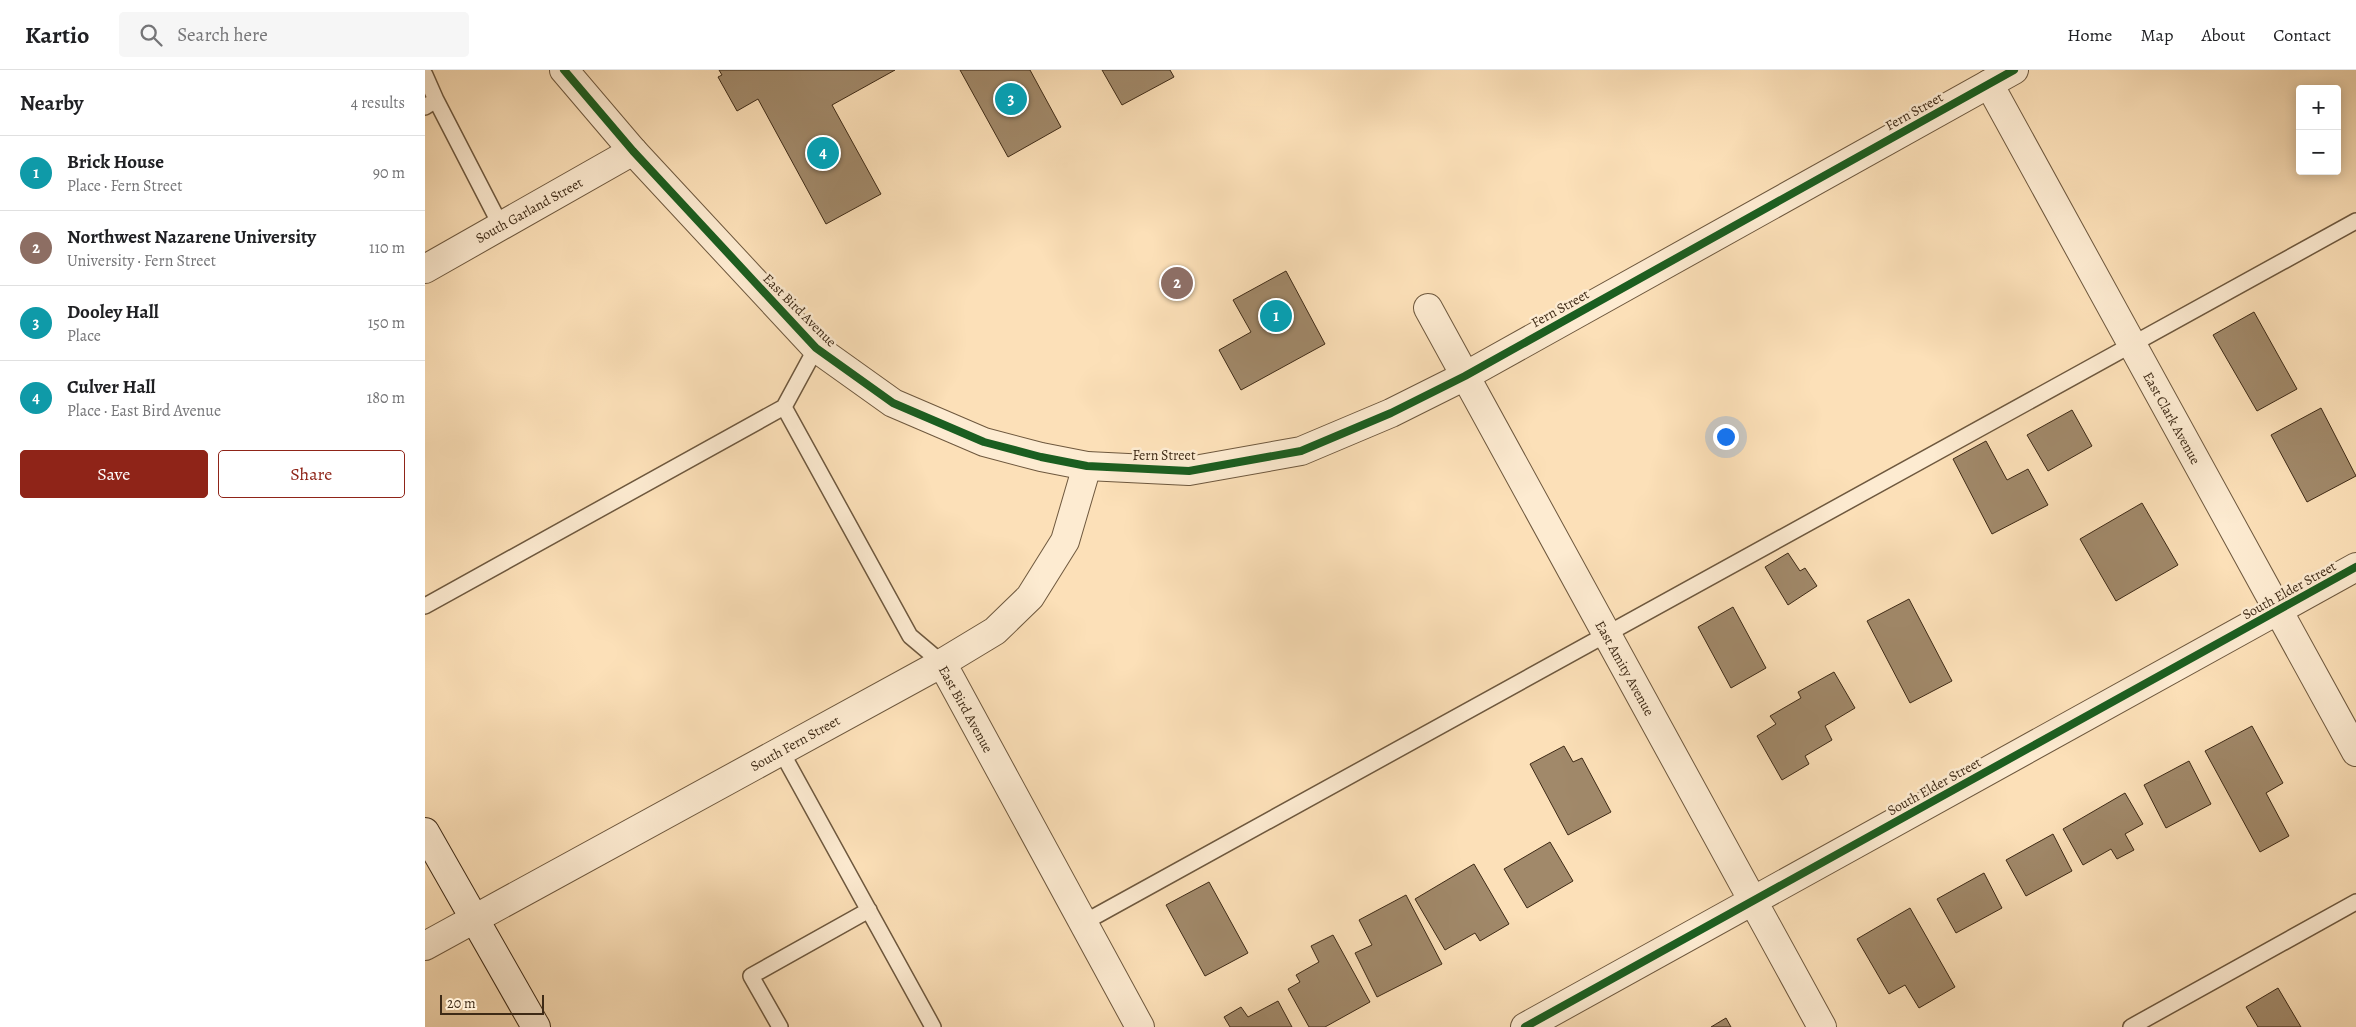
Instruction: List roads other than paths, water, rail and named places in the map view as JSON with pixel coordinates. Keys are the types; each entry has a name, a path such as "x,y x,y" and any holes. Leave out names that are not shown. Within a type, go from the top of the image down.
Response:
{"street":[{"name":"East Bird Avenue","path":"564,70 633,151 816,348 893,403 984,442 1041,457 1087,466"},
{"name":"Fern Street","path":"1087,466 1189,471 1301,451 1391,413 1465,376 2015,70"},
{"name":"East Clark Avenue","path":"1989,84 2356,752"},
{"name":"South Garland Street","path":"425,269 633,151"},
{"name":"East Amity Avenue","path":"1428,308 1822,1027"},
{"name":"South Fern Street","path":"425,946 941,663 995,631 1030,597 1065,541 1087,466"},
{"name":"South Elder Street","path":"1525,1027 2356,567"},
{"name":"East Bird Avenue","path":"941,663 1139,1027"},
{"path":"425,832 473,920 536,1027"}],"lane":[{"path":"425,75 431,104 501,226"},
{"path":"1083,922 2356,222"},
{"name":"East Bird Avenue","path":"816,348 784,407 910,636 941,663"},
{"path":"425,606 784,407"},
{"path":"781,751 933,1027"},
{"path":"2131,1027 2356,902"},
{"path":"780,1027 751,976 869,910"}],"place":[{"name":"Dooley Hall","path":"1011,99"},
{"name":"Culver Hall","path":"823,153"},
{"name":"Northwest Nazarene University","path":"1177,283"},
{"name":"Brick House","path":"1276,316"}]}
